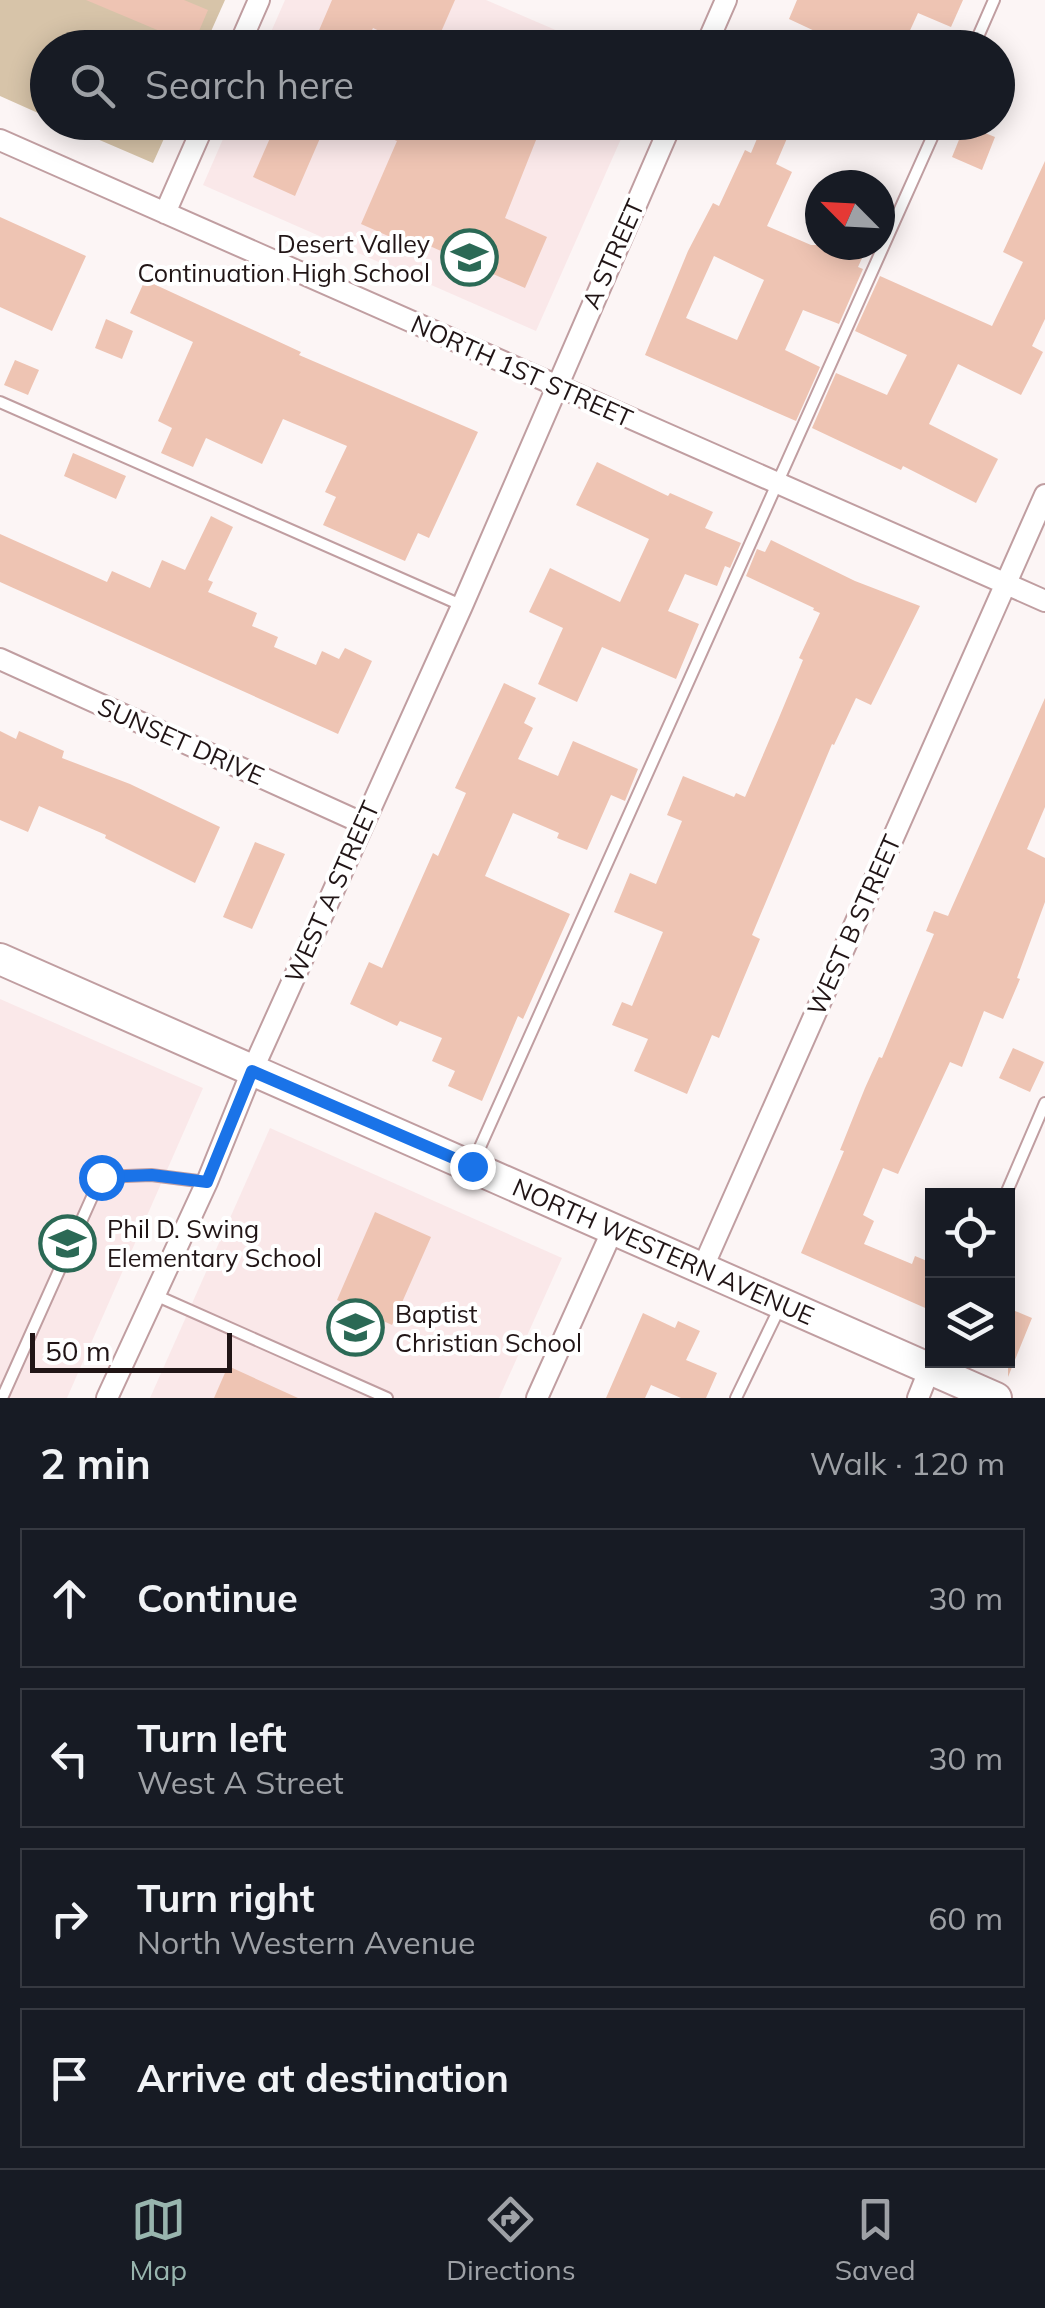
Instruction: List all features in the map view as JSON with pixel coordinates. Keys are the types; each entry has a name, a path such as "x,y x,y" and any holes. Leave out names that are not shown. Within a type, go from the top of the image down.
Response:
{"main road":[{"name":"NORTH WESTERN AVENUE","path":"0,959 925,1361"},
{"name":"NORTH WESTERN AVENUE","path":"940,1368 996,1398"}],"street":[{"path":"246,30 259,0"},
{"path":"713,30 726,0"},
{"name":"NORTH 1ST STREET","path":"0,140 1045,600"},
{"path":"166,213 197,140"},
{"name":"A STREET","path":"555,386 664,140"},
{"name":"WEST A STREET","path":"107,1398 462,606 555,386"},
{"name":"WEST B STREET","path":"703,1267 1045,496"},
{"name":"SUNSET DRIVE","path":"0,659 362,824"},
{"path":"537,1398 614,1227"},
{"path":"918,1398 930,1368"}],"lane":[{"path":"981,30 994,0"},
{"path":"472,1166 931,140"},
{"path":"0,402 462,606"},
{"path":"1008,1188 1045,1104"},
{"path":"2,1398 101,1177 152,1175 207,1182"},
{"path":"154,1295 387,1398"},
{"path":"736,1398 782,1302"}],"shaded area":[{"path":"0,0 225,0 212,30 30,30 30,109 0,96"},
{"path":"285,0 486,0 556,30 272,30"},
{"path":"100,140 163,140 153,163"},
{"name":"Desert Valley Continuation High School","path":"223,140 620,140 536,331 203,185"},
{"name":"Phil D. Swing Elementary School","path":"0,999 203,1088 67,1398 0,1398"},
{"name":"Baptist Christian School","path":"270,1128 562,1258 499,1398 150,1398"}],"building":[{"path":"86,0 184,0 208,10 199,30 157,30"},
{"path":"332,0 455,0 442,30 319,30"},
{"path":"797,0 963,0 951,27 918,13 910,30 813,30 789,19"},
{"path":"269,140 319,140 295,196 253,177"},
{"path":"536,140 505,218 547,237 525,288 407,236 404,243 361,224 397,141"},
{"path":"756,140 786,140 776,164 792,172 767,226 805,242 805,260 861,260 858,267 863,269 839,324 803,310 785,350 820,367 796,421 645,355 688,251 713,203 719,206 745,150 751,153","holes":["714,256 764,280 737,340 686,318"]},
{"path":"959,140 994,140 982,170 952,157"},
{"path":"1045,161 1045,319 1032,346 1043,352 1021,395 958,364 929,424 998,459 976,503 903,466 901,470 812,428 836,373 887,395 907,355 855,331 880,276 992,326 1023,262 1003,252"},
{"path":"0,217 86,256 52,331 0,307"},
{"path":"145,280 301,352 299,355 478,432 429,538 418,533 405,561 323,525 336,497 325,492 347,446 283,419 262,464 206,438 193,467 161,453 172,428 158,421 193,342 130,313"},
{"path":"106,319 133,331 122,359 95,348"},
{"path":"15,360 39,370 28,395 4,385"},
{"path":"73,453 126,476 116,499 64,476"},
{"path":"597,462 668,496 670,493 713,512 705,528 741,543 717,586 685,574 668,611 699,624 676,679 602,647 577,702 538,684 563,628 529,612 550,568 620,602 649,539 576,505"},
{"path":"211,516 233,527 208,580 213,582 208,592 257,613 252,626 278,637 274,647 316,665 322,651 339,659 345,648 372,661 338,734 0,582 0,534 107,582 112,571 150,588 162,560 185,570"},
{"path":"771,540 855,581 920,606 871,705 856,698 832,744 752,935 760,939 719,1038 712,1035 687,1094 634,1071 648,1039 612,1025 622,1002 632,1006 663,932 614,912 630,873 656,884 682,821 667,815 683,776 734,797 736,793 745,797 778,720 803,660 799,658 820,613 746,576 757,549 765,552"},
{"path":"504,683 536,698 524,723 533,728 518,759 558,776 573,741 638,769 625,801 611,795 587,850 513,813 485,876 570,914 523,1019 518,1016 482,1101 448,1086 455,1071 432,1061 442,1038 400,1021 397,1026 350,1004 369,962 382,968 433,853 438,856 466,793 455,788"},
{"path":"1045,698 1045,807 1027,849 1045,858 1045,902 1017,978 1020,979 1003,1019 984,1011 962,1067 950,1062 898,1174 883,1168 863,1215 874,1221 864,1244 912,1264 915,1256 925,1260 925,1308 801,1253 844,1151 840,1150 865,1088 879,1057 882,1058 934,934 926,931 934,911 948,916"},
{"path":"0,731 16,739 19,731 64,751 62,758 130,784 220,827 195,883 105,838 106,835 39,806 28,832 0,820"},
{"path":"255,842 285,854 252,929 223,917"},
{"path":"1013,1048 1044,1062 1030,1092 999,1078"},
{"path":"375,1212 431,1237 392,1325 337,1300"},
{"path":"1015,1311 1032,1318 1015,1360"},
{"path":"643,1313 675,1328 678,1321 700,1331 686,1360 717,1373 706,1398 681,1398 651,1385 645,1398 606,1398"},
{"path":"228,1366 298,1398 214,1398"}],"place":[{"name":"Desert Valley Continuation High School","path":"469,258"},
{"name":"Phil D. Swing Elementary School","path":"68,1243"},
{"name":"Baptist Christian School","path":"356,1328"}],"route":[{"path":"101,1177 152,1175 207,1182 252,1071 472,1166"}]}
